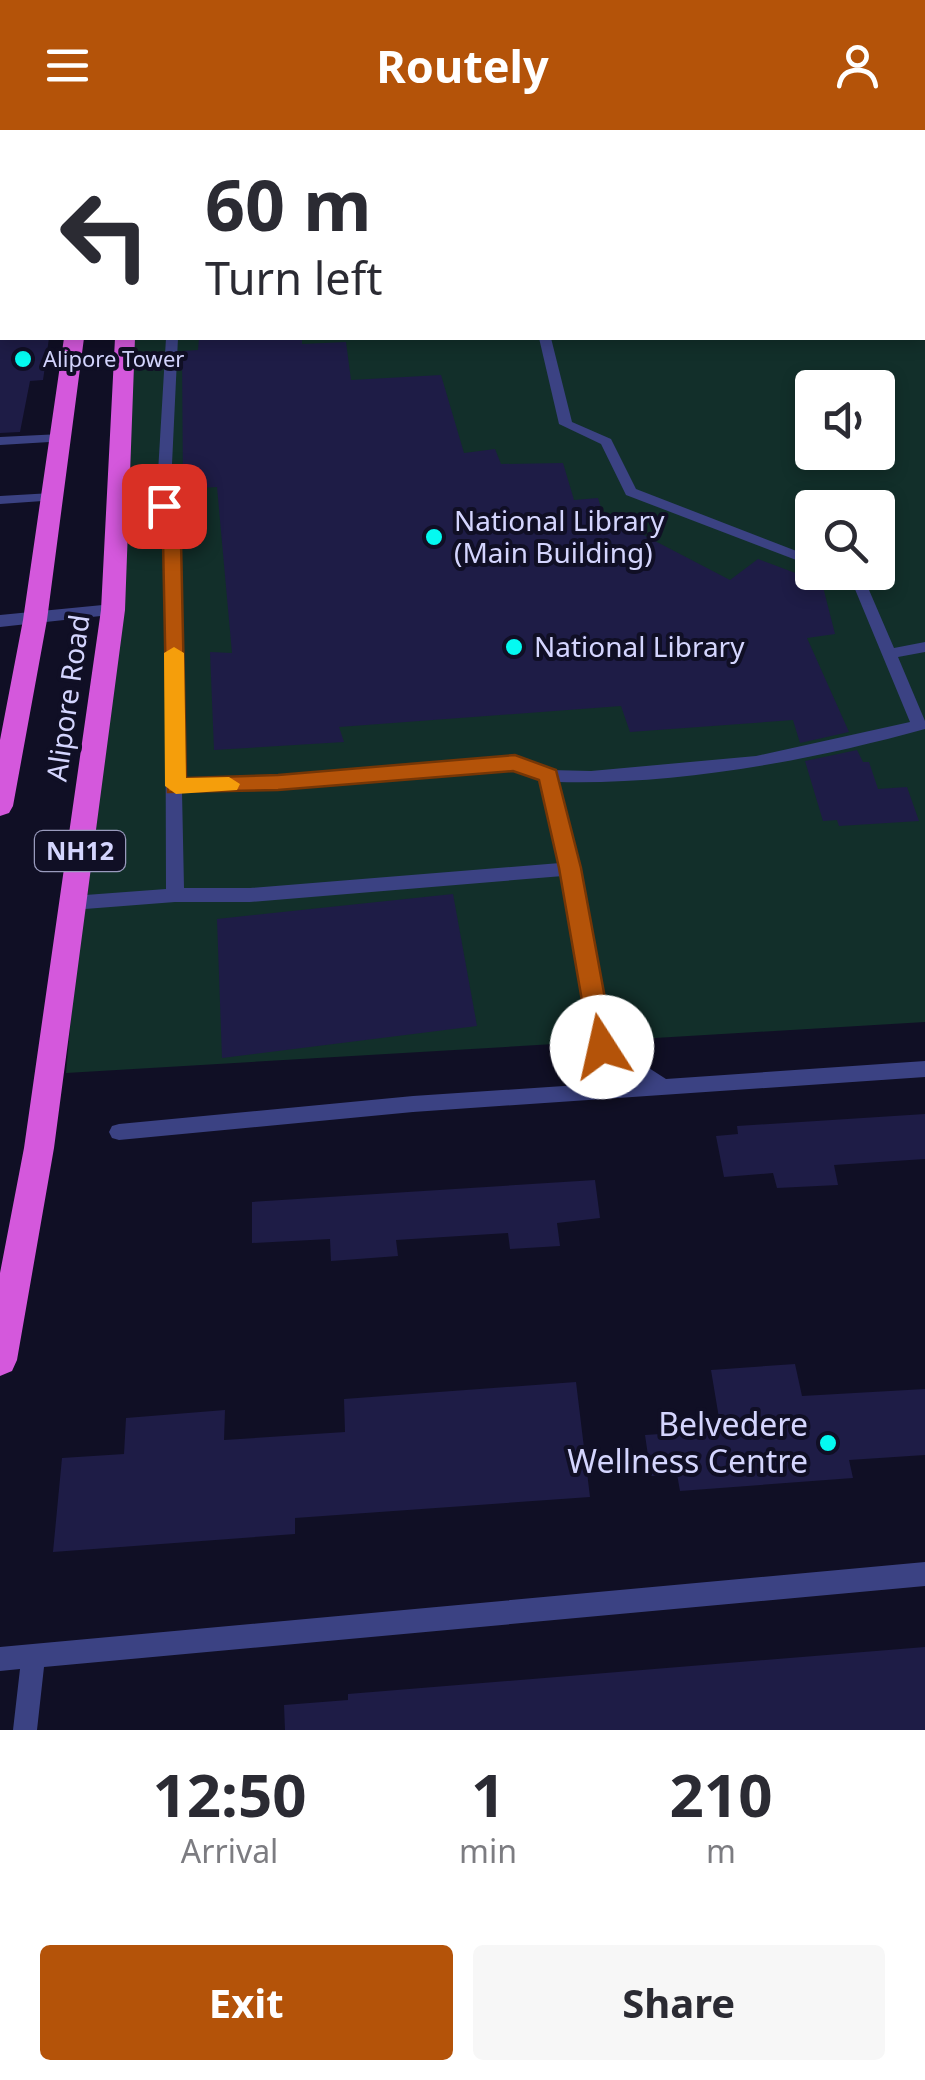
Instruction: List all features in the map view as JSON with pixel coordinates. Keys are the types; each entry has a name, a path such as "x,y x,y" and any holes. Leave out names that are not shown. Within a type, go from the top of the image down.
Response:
{"highway":[{"path":"0,806 34,620 74,340"},
{"name":"Alipore Road","path":"0,1360 9,1268 38,1148 112,610 125,340"}],"street":[{"path":"0,621 112,610"}],"lane":[{"path":"172,340 164,506 172,541 175,896"},
{"path":"546,340 566,424 606,442 631,492 795,555"},
{"path":"0,441 61,438"},
{"path":"0,500 52,497"},
{"path":"176,786 278,783 515,763 549,776 591,777 756,762 919,725 863,590"},
{"path":"890,654 925,647"},
{"path":"549,776 602,1047 664,1087"},
{"path":"72,904 250,895 570,868"},
{"path":"119,1132 413,1104 925,1069"},
{"path":"0,1659 925,1574"},
{"path":"25,1730 33,1656"}],"green space":[{"name":"National Library","path":"131,340 925,340 925,1022 66,1073"}],"building":[{"path":"0,340 49,340 43,380 30,381 20,432 0,433"},
{"name":"National Library (Main Building)","path":"199,340 346,342 351,380 441,375 464,453 495,449 501,464 563,463 574,500 598,498 603,514 730,580 758,559 795,573 795,590 824,590 835,634 807,638 849,732 800,743 793,720 630,732 621,706 339,727 344,742 214,750 210,652 232,653 217,487 183,489 182,351 198,350"},
{"path":"857,750 863,762 869,762 878,789 907,787 919,821 839,826 837,820 823,821 805,761"},
{"path":"453,894 477,1026 222,1058 217,919"},
{"path":"925,1114 925,1159 834,1165 838,1185 777,1188 773,1173 724,1177 716,1136 738,1134 737,1126"},
{"path":"595,1180 600,1218 557,1223 560,1246 510,1249 508,1233 396,1240 398,1256 331,1261 330,1239 252,1243 252,1202"},
{"path":"795,1364 802,1396 925,1389 925,1455 849,1460 853,1478 680,1491 677,1474 651,1476 645,1435 721,1430 711,1370"},
{"path":"576,1382 590,1497 295,1518 295,1534 53,1552 62,1458 124,1454 126,1418 225,1410 224,1440 345,1432 344,1399"},
{"path":"925,1647 925,1730 285,1730 284,1705 348,1700 348,1694"}],"slow traffic":[{"path":"174,653 176,786 229,784"}],"place":[{"name":"Alipore Tower","path":"23,359"},
{"name":"National Library (Main Building)","path":"434,537"},
{"name":"National Library","path":"514,647"},
{"name":"Belvedere Wellness Centre","path":"828,1443"}],"route":[{"path":"164,506 172,541 176,786 278,783 515,763 549,776 602,1047"}]}
